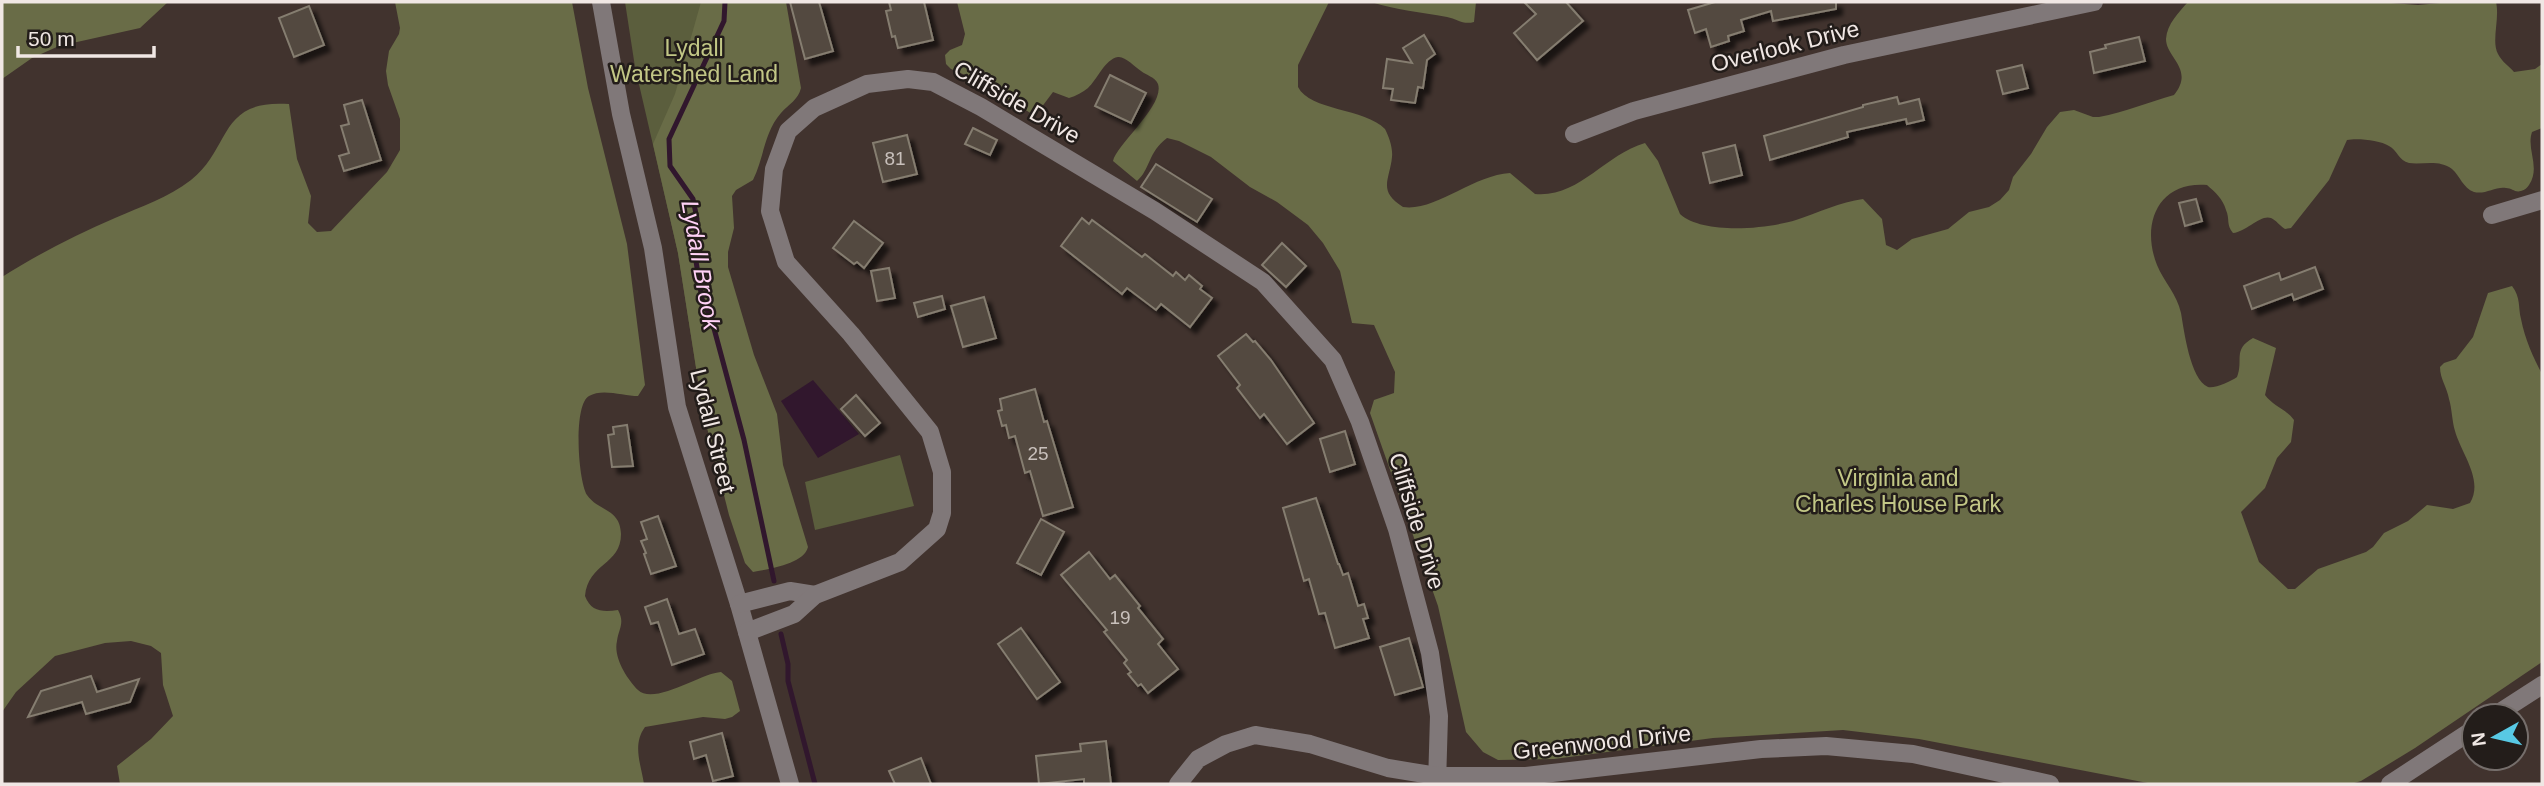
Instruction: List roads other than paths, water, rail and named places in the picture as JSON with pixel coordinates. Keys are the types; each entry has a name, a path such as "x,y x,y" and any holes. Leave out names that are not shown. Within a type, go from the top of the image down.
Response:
{"street":[{"name":"Lydall Street","path":"601,2 621,114 653,248 677,407 739,604 790,784"},
{"name":"Overlook Drive","path":"1574,134 1634,111 1844,55 2094,2"},
{"name":"Cliffside Drive","path":"747,632 793,614 815,595 900,562 937,529 942,513 942,472 930,432 851,334 786,262 770,211 774,169 788,131 814,108 867,84 908,79 933,82 981,107 1155,211 1263,282 1333,360 1360,422 1398,529 1430,653 1439,716 1437,780"},
{"path":"2492,215 2542,200"},
{"path":"739,604 790,591 815,595"},
{"path":"2516,702 2542,685"},
{"name":"Greenwood Drive","path":"1178,784 1198,759 1227,744 1255,735 1310,744 1437,780 1526,776 1761,749 1826,746 1913,754 2050,784"},
{"path":"2390,784 2460,738"}],"waterway":[{"name":"Lydall Brook","path":"725,2 724,21 669,139 670,166 693,199 697,219 695,255 702,299 712,321 744,440 774,581"},
{"name":"Lydall Brook","path":"781,634 788,664 788,681 815,784"}],"park label":[{"name":"Lydall Watershed Land","path":"694,61"},
{"name":"Virginia and Charles House Park","path":"1898,491"}]}
